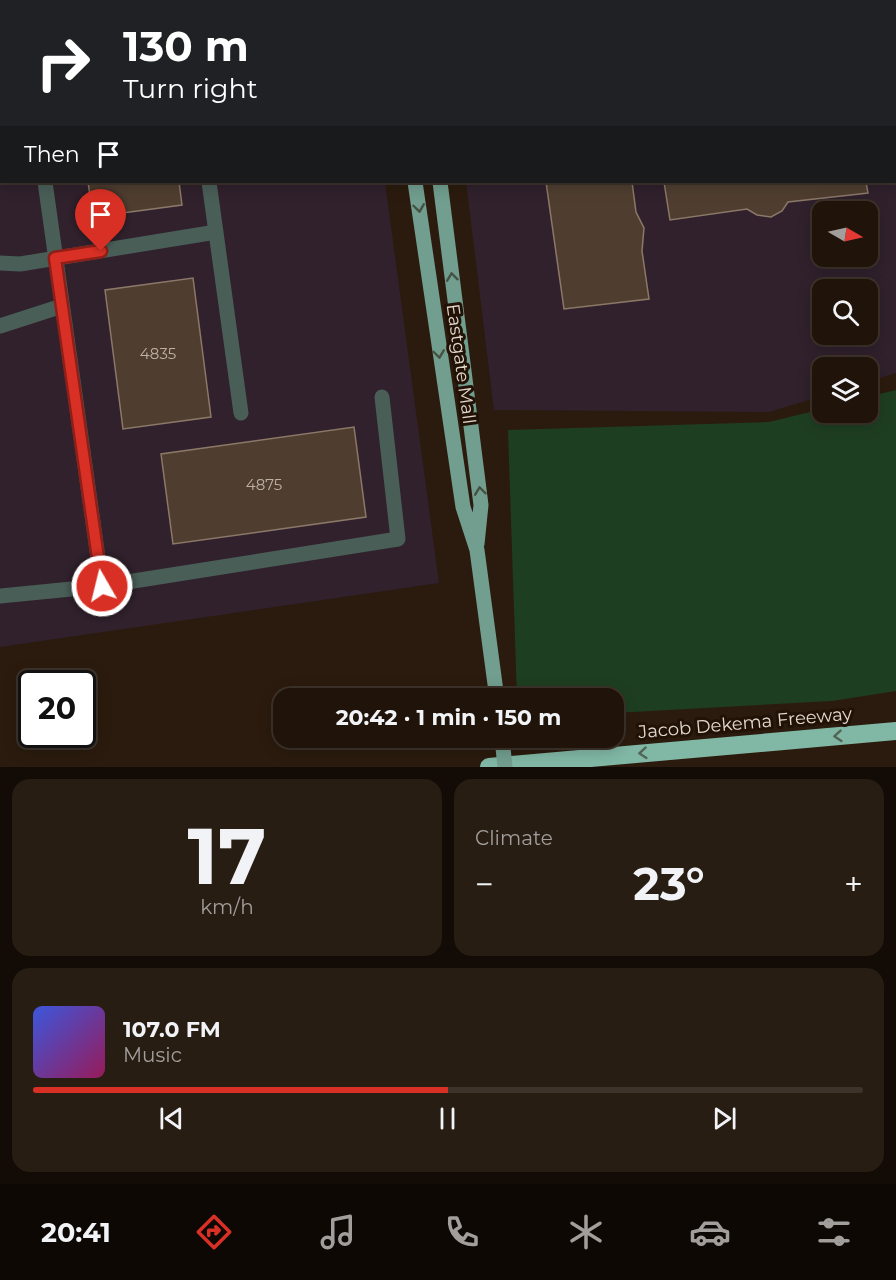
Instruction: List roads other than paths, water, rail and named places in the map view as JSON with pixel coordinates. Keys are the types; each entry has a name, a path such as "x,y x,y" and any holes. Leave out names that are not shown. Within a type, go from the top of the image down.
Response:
{"highway":[{"name":"Jacob Dekema Freeway","path":"489,767 896,731"}],"main road":[{"name":"Eastgate Mall","path":"415,183 463,507 477,550 495,688"},
{"name":"Eastgate Mall","path":"440,183 481,505 477,550"},
{"path":"503,748 506,767"}],"street":[{"path":"45,183 102,586"},
{"path":"209,183 242,413"},
{"path":"0,263 20,264 216,232"},
{"path":"0,326 62,306"},
{"path":"0,596 102,586 398,539 382,397"}]}
